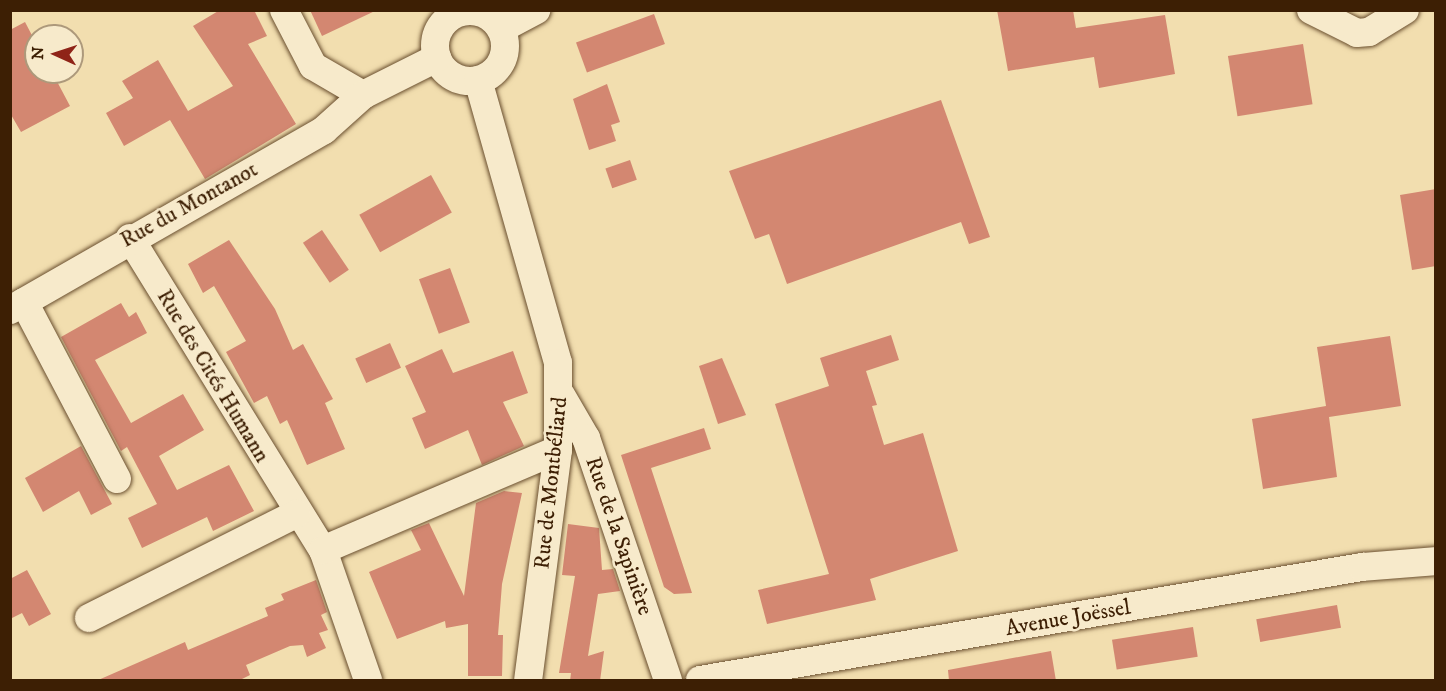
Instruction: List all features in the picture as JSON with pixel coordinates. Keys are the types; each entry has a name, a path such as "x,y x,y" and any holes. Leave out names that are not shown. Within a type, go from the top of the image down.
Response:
{"street":[{"path":"284,10 313,66 363,95"},
{"path":"473,10 501,29 502,60 478,80 453,76 437,58 439,29 462,11 473,10"},
{"path":"501,29 536,10"},
{"path":"1311,10 1357,33 1369,32 1405,10"},
{"name":"Rue du Montanot","path":"17,306 130,238 324,130 363,95 437,58"},
{"name":"Rue de Montbéliard","path":"478,80 552,333 561,395 558,450 528,681"},
{"name":"Rue des Cités Humann","path":"130,238 296,514 323,550 368,681"},
{"path":"17,306 117,479"},
{"name":"Rue de la Sapinière","path":"561,395 586,438 668,681"},
{"path":"323,550 558,450"},
{"path":"89,618 296,514"},
{"name":"Avenue Joëssel","path":"700,681 1362,567 1436,561"}],"building":[{"path":"220,10 254,10 267,36 248,44 296,124 205,179 170,120 124,146 106,113 133,98 122,81 158,60 188,111 233,86 193,26"},
{"path":"310,10 377,10 322,36"},
{"path":"997,10 1073,10 1076,28 1165,15 1175,74 1099,88 1094,57 1008,71"},
{"path":"654,14 665,44 587,72 576,42"},
{"path":"25,22 26,24 24,24 24,84 58,84 70,106 21,132 10,113 10,30"},
{"path":"1303,44 1313,104 1237,116 1228,56"},
{"path":"607,84 620,122 611,125 616,141 589,150 573,99"},
{"path":"941,100 990,237 969,244 961,222 787,284 769,234 755,239 729,171"},
{"path":"630,160 637,180 612,188 605,168"},
{"path":"431,175 452,213 380,252 359,215"},
{"path":"1436,189 1436,266 1412,270 1400,195"},
{"path":"322,230 349,270 330,283 303,243"},
{"path":"229,240 275,309 293,350 303,344 333,399 325,403 345,449 307,465 287,420 280,424 267,396 254,403 226,352 246,341 214,286 203,293 188,264"},
{"path":"450,268 470,323 439,334 419,279"},
{"path":"121,303 129,317 136,312 147,333 95,360 131,423 183,394 204,430 159,456 177,490 229,465 254,511 213,531 207,517 142,548 128,518 157,504 127,447 121,451 61,337"},
{"path":"891,335 899,360 866,371 877,405 872,406 884,445 923,433 958,551 870,579 876,600 767,624 758,590 829,574 775,404 829,386 820,358"},
{"path":"1390,336 1401,406 1329,417 1337,477 1263,489 1252,419 1326,406 1317,347"},
{"path":"390,343 401,368 366,383 355,358"},
{"path":"442,349 453,373 513,351 528,393 503,402 524,446 482,465 468,430 425,449 412,418 426,412 405,366"},
{"path":"722,358 746,415 718,424 699,366"},
{"path":"704,428 711,449 651,468 692,593 674,594 664,587 621,455"},
{"path":"81,446 112,504 91,515 79,491 43,512 25,478"},
{"path":"504,491 522,493 502,584 498,635 503,635 502,676 468,676 468,624 446,628 445,621 397,639 369,572 421,550 411,530 429,523 464,596 476,503"},
{"path":"568,524 599,528 602,570 613,569 620,591 598,594 588,656 604,651 600,681 570,681 571,673 559,673 575,576 562,575"},
{"path":"27,570 51,614 29,626 22,613 10,619 10,579"},
{"path":"316,580 327,612 321,615 328,630 319,633 326,648 307,657 303,645 290,646 246,665 250,675 238,681 96,681 185,642 188,650 268,616 265,608 284,600 281,594"},
{"path":"1337,605 1341,628 1260,642 1256,619"},
{"path":"1193,627 1198,657 1117,669 1112,640"},
{"path":"1051,651 1056,681 949,681 948,670"}]}
